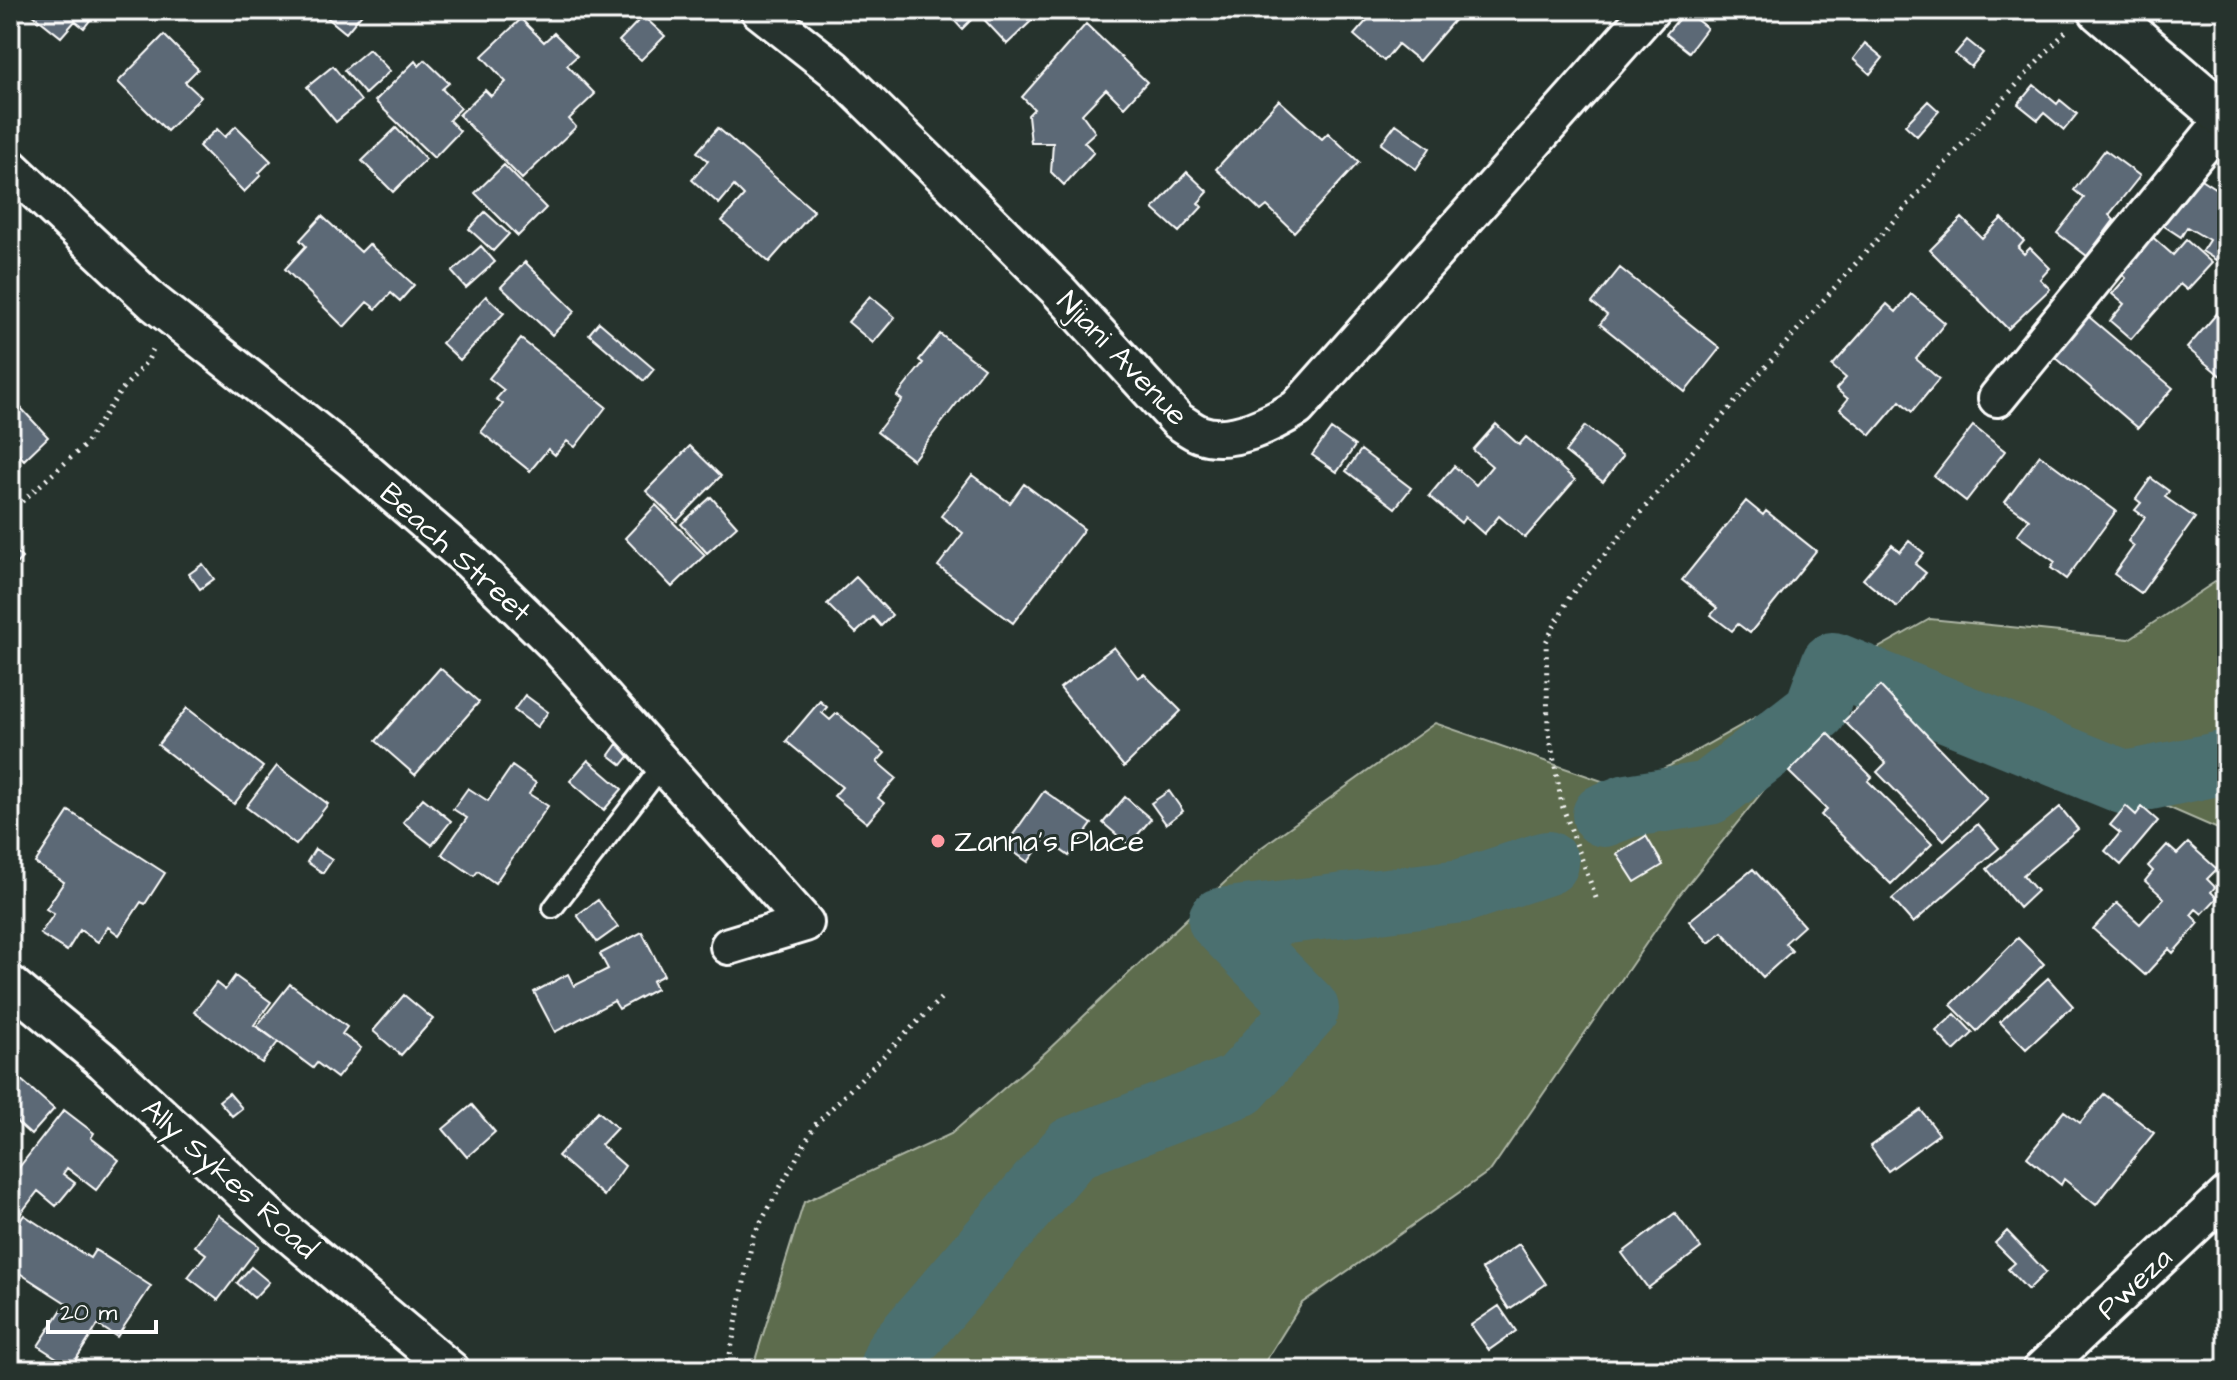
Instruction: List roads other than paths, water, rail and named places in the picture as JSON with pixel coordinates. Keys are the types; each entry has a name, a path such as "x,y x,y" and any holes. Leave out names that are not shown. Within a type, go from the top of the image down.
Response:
{"main road":[{"path":"2088,16 2227,118"}],"street":[{"name":"Njiani Avenue","path":"759,10 834,69 1058,290 1178,421 1202,435 1235,435 1268,426 1297,408 1651,10"},
{"path":"1997,398 2227,118"},
{"name":"Beach Street","path":"10,167 153,302 352,459 470,561 558,647 805,923 729,946"},
{"name":"Ally Sykes Road","path":"10,984 104,1062 277,1224 451,1370"},
{"name":"Pweza","path":"2041,1370 2227,1195"}],"lane":[{"path":"553,908 662,766"}],"waterway":[{"path":"1604,815 1627,806 1709,793 1816,710 1833,664 2126,783 2227,762"},
{"path":"890,1370 897,1352 1073,1148 1240,1085 1307,1009 1220,920 1462,891 1547,863"}],"place":[{"name":"Zanna's Place","path":"938,841"}]}
